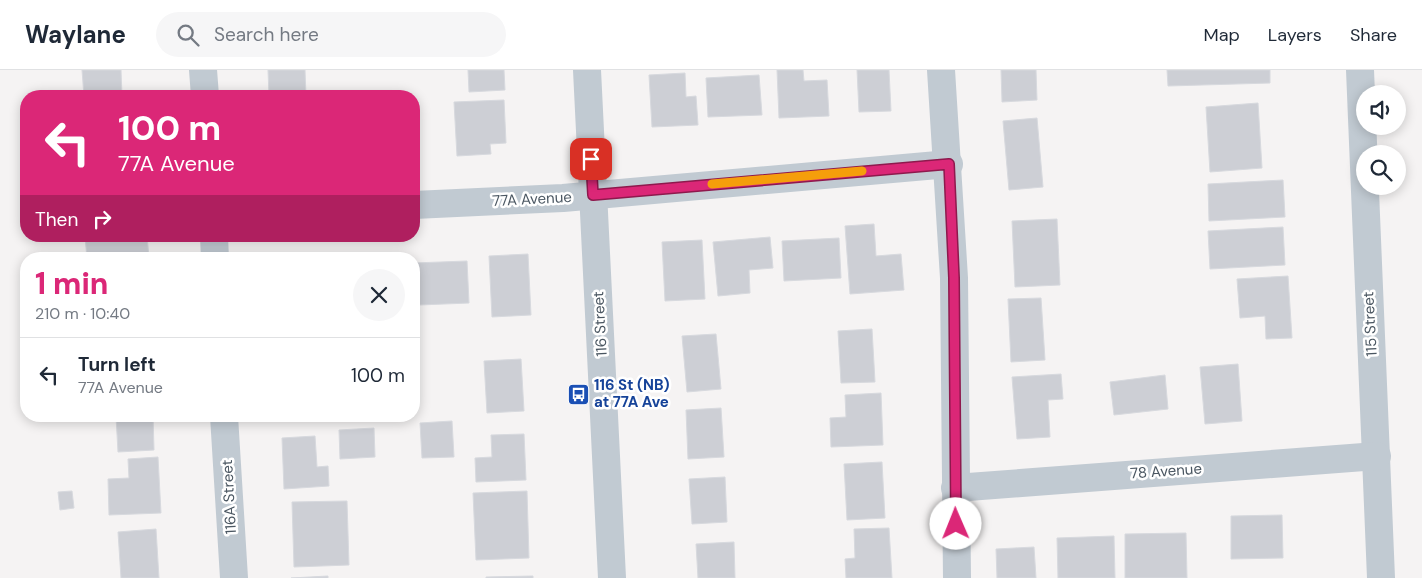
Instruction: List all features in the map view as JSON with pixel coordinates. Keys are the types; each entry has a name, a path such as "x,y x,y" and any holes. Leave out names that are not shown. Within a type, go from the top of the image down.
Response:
{"street":[{"path":"203,70 205,90"},
{"name":"116 Street","path":"587,70 612,578"},
{"path":"941,70 949,164 954,278 956,578"},
{"name":"115 Street","path":"1360,70 1381,578"},
{"name":"77A Avenue","path":"420,205 593,195 949,164"},
{"name":"116A Street","path":"224,422 234,578"},
{"name":"78 Avenue","path":"955,488 1377,456"}],"building":[{"path":"82,70 121,70 122,90 84,90"},
{"path":"268,70 305,70 306,90 269,90"},
{"path":"468,70 504,70 505,90 469,92"},
{"path":"777,70 803,70 804,81 827,80 829,116 779,118"},
{"path":"857,70 889,70 891,111 859,112"},
{"path":"1001,70 1036,70 1037,100 1002,102"},
{"path":"1167,70 1270,70 1270,83 1168,86"},
{"path":"685,73 686,97 696,96 698,125 652,127 649,75"},
{"path":"759,75 762,115 708,117 706,78"},
{"path":"504,100 506,143 490,144 491,154 457,156 454,102"},
{"path":"1258,103 1262,168 1210,172 1206,107"},
{"path":"1037,118 1043,187 1009,190 1003,121"},
{"path":"1283,180 1285,217 1209,221 1208,184"},
{"path":"1057,219 1060,285 1015,287 1012,221"},
{"path":"874,224 876,256 901,254 904,290 850,294 845,226"},
{"path":"1283,227 1285,265 1210,269 1208,231"},
{"path":"770,237 773,268 749,270 750,293 718,296 713,242"},
{"path":"839,238 841,278 784,281 782,241"},
{"path":"702,240 705,299 665,301 662,242"},
{"path":"86,242 148,242 149,252 86,252"},
{"path":"528,254 531,315 492,317 489,256"},
{"path":"467,261 469,303 420,305 420,263"},
{"path":"1288,276 1292,338 1266,339 1265,316 1240,318 1237,279"},
{"path":"1041,298 1045,360 1011,362 1008,299"},
{"path":"872,329 875,382 841,383 838,331"},
{"path":"716,334 721,389 687,392 682,336"},
{"path":"521,359 524,411 487,413 484,361"},
{"path":"1238,364 1242,421 1205,424 1200,367"},
{"path":"1061,374 1063,399 1048,400 1050,437 1017,439 1012,377"},
{"path":"1165,375 1168,409 1114,415 1110,382"},
{"path":"881,393 883,445 831,447 830,418 846,417 845,395"},
{"path":"721,408 724,457 688,459 686,410"},
{"path":"452,421 454,457 422,458 420,423"},
{"path":"116,422 153,422 154,450 118,452"},
{"path":"374,428 375,457 340,459 339,430"},
{"path":"524,434 526,480 476,482 475,458 492,457 491,435"},
{"path":"315,436 317,467 328,466 329,486 284,489 282,438"},
{"path":"158,457 161,513 109,515 108,479 129,478 128,459"},
{"path":"882,462 885,518 847,520 844,464"},
{"path":"725,477 727,522 692,524 689,479"},
{"path":"72,491 74,508 60,510 58,492"},
{"path":"527,491 529,558 476,560 473,493"},
{"path":"347,501 349,565 294,567 292,502"},
{"path":"1282,515 1283,558 1231,559 1231,516"},
{"path":"889,528 892,578 846,578 845,559 855,558 854,529"},
{"path":"156,529 159,578 121,578 118,532"},
{"path":"1186,533 1187,578 1125,578 1125,534"},
{"path":"1114,536 1115,578 1058,578 1057,538"},
{"path":"734,542 735,578 698,578 696,544"},
{"path":"1034,547 1036,578 997,578 996,549"},
{"path":"328,576 328,578 291,578"},
{"path":"533,576 533,578 486,578 486,577"}],"slow traffic":[{"path":"712,184 862,171"}],"place":[{"name":"116 St (NB) at 77A Ave","path":"578,394"}],"route":[{"path":"591,159 593,195 949,164 954,278 956,524"}]}
